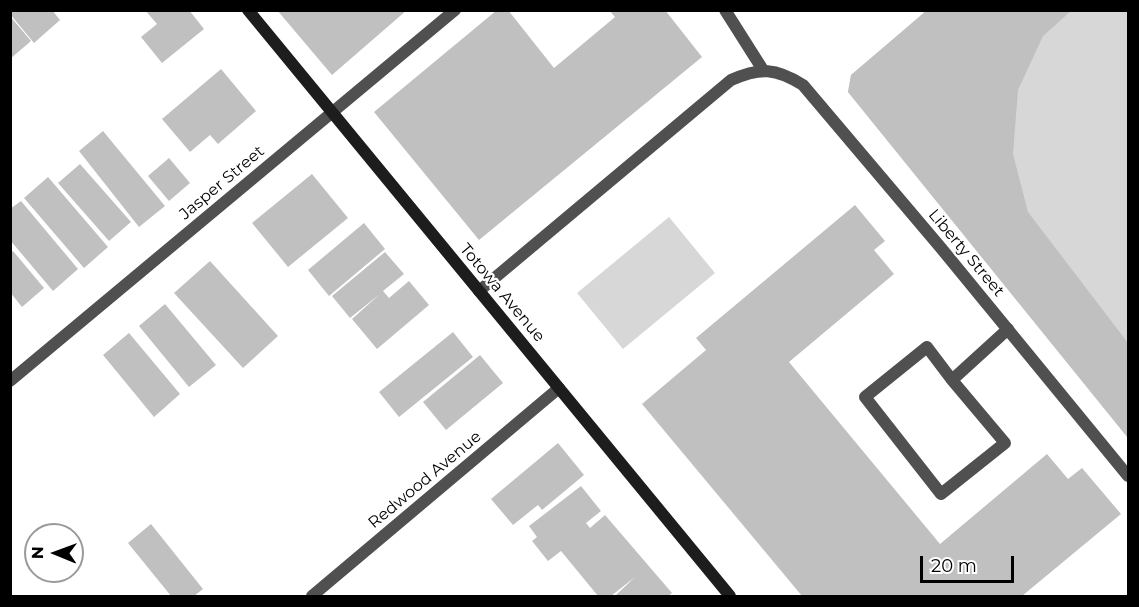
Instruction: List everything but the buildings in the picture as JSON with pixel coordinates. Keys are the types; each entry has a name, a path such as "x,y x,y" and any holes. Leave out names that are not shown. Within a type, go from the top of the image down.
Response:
{"street":[{"name":"Totowa Avenue","path":"248,10 730,597"},
{"name":"Jasper Street","path":"10,381 455,10"},
{"path":"479,291 731,80 747,73 763,70 725,10"},
{"name":"Liberty Street","path":"763,70 777,71 803,85 1128,476"},
{"path":"952,380 1008,329"},
{"path":"927,347 952,380 1005,443 941,494 865,398 927,347"},
{"name":"Redwood Avenue","path":"312,597 559,388"}],"shaded area":[{"path":"927,11 1128,11 1128,438 848,92 851,75"},
{"path":"669,217 715,273 623,349 577,293"}]}
